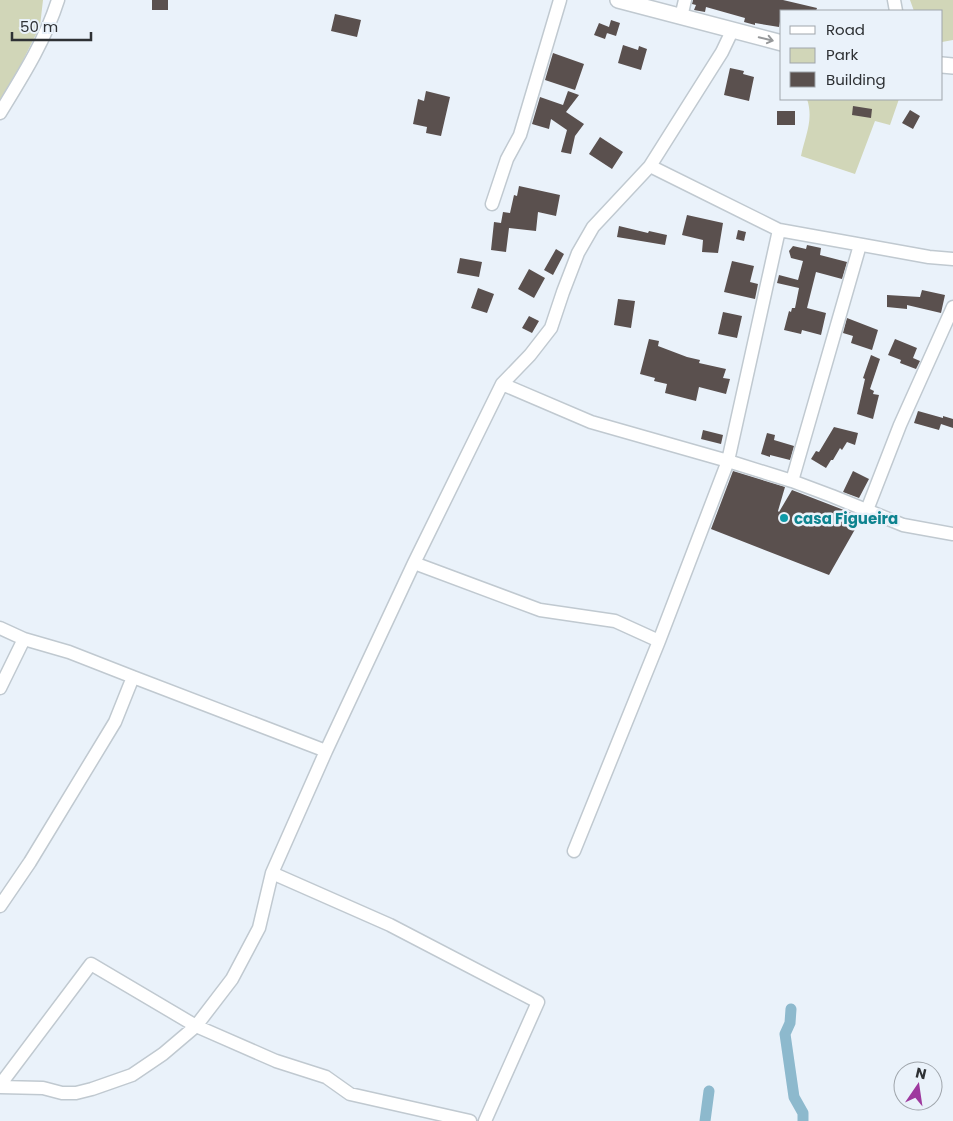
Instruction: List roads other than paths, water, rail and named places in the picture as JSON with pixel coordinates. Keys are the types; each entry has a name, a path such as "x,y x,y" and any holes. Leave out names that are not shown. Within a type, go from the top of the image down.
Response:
{"main road":[{"path":"618,0 780,43"}],"street":[{"path":"0,113 35,55 53,16 58,0"},
{"path":"492,204 507,159 520,135 560,0"},
{"path":"681,17 685,0"},
{"path":"0,1086 43,1088 62,1093 76,1093 132,1075 163,1054 196,1026 232,979 259,928 272,873 326,751 414,563 502,384 530,355 551,328 575,261 593,227 650,166 722,52 732,31"},
{"path":"650,166 780,230 929,257 953,259"},
{"path":"574,851 659,641 728,461 780,230"},
{"path":"792,481 860,245"},
{"path":"867,510 900,425 953,307"},
{"path":"502,384 590,422 792,481 903,526 953,534"},
{"path":"414,563 540,610 615,621 659,641"},
{"path":"0,628 24,639 69,652 326,751"},
{"path":"0,688 24,639"},
{"path":"0,906 30,862 115,722 134,677"},
{"path":"272,873 390,925 538,1002 485,1121"},
{"path":"0,1086 91,964 196,1026 276,1061 326,1077 350,1094 470,1121"}],"waterway":[{"path":"791,1009 790,1023 785,1034 794,1097 803,1113 803,1121"},
{"path":"705,1121 709,1091"}],"place":[{"name":"casa Figueira","path":"784,518"}]}
